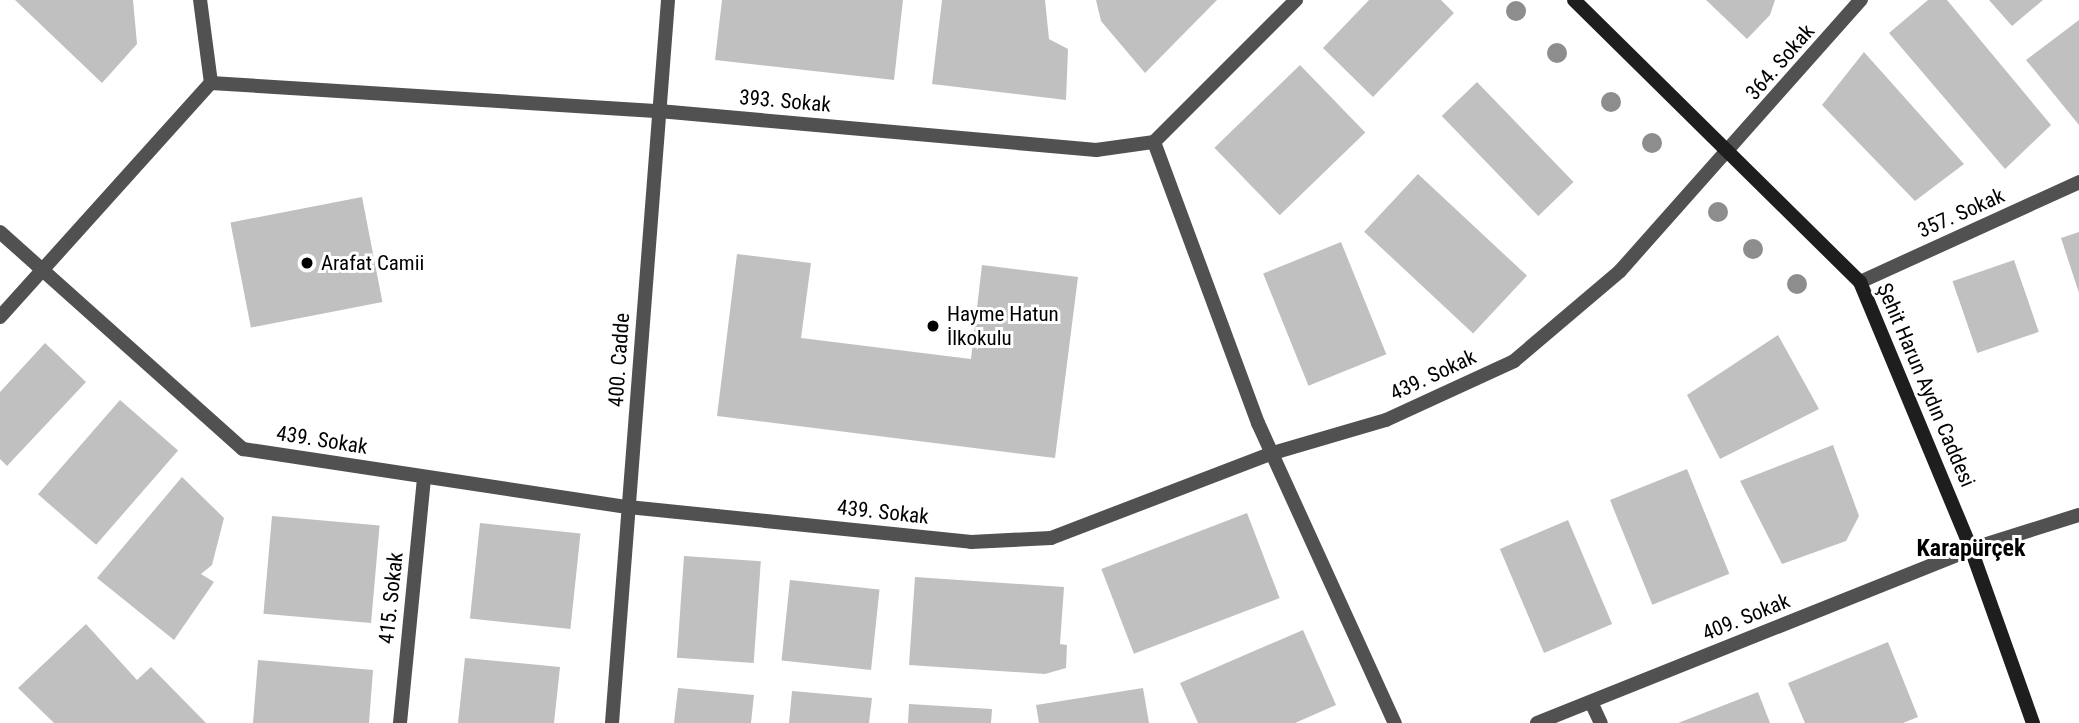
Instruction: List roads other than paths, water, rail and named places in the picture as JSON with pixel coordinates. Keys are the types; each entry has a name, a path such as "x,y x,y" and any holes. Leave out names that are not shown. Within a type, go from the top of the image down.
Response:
{"main road":[{"name":"Şehit Harun Aydın Caddesi","path":"1574,0 1860,282 1971,549 2033,723"}],"street":[{"path":"0,317 45,271 211,83 200,0"},
{"name":"400. Cadde","path":"612,723 668,0"},
{"path":"1296,0 1154,142 1273,453 1395,723"},
{"name":"364. Sokak","path":"1730,152 1861,0"},
{"name":"393. Sokak","path":"211,83 659,111 1096,150 1154,142"},
{"name":"439. Sokak","path":"0,232 243,449 628,507 971,542 1051,538 1273,453 1387,420 1514,361 1620,271 1730,152"},
{"name":"357. Sokak","path":"1860,282 2079,182"},
{"name":"415. Sokak","path":"400,723 424,478"},
{"name":"409. Sokak","path":"1537,723 1971,549 2079,515"},
{"path":"1591,702 1601,723"}],"place":[{"name":"Arafat Camii","path":"307,263"},
{"name":"Hayme Hatun İlkokulu","path":"933,326"}],"district":[{"name":"Karapürçek","path":"1971,549"}]}
